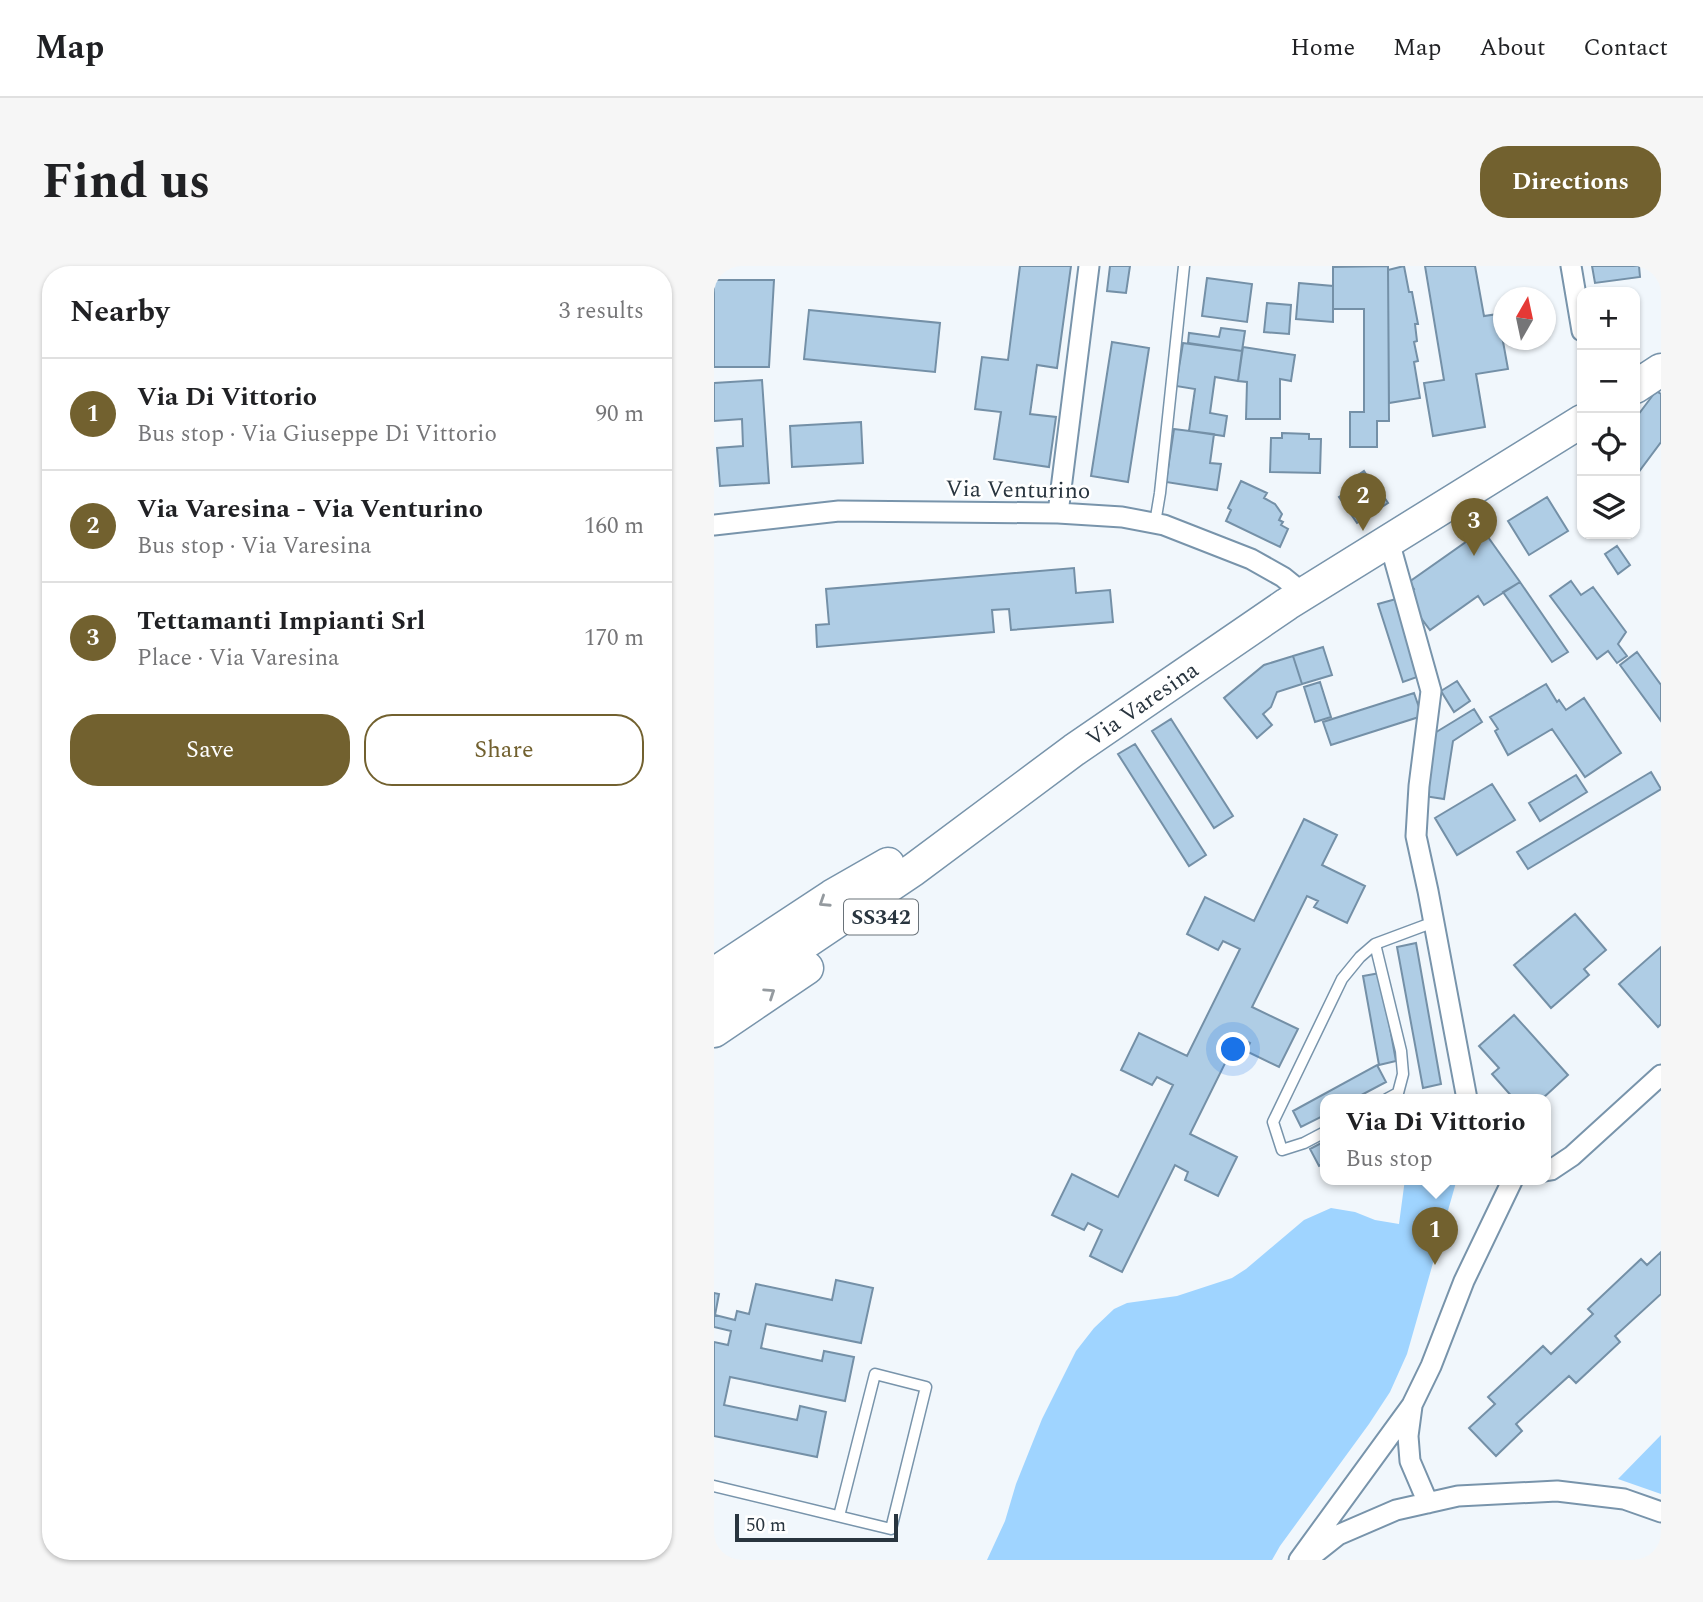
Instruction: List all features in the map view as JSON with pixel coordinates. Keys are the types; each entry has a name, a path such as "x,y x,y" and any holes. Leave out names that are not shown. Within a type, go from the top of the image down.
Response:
{"main road":[{"path":"1640,384 1661,370"},
{"name":"Via Varesina","path":"714,1004 913,870 1074,750 1304,594 1577,424"},
{"name":"SS342","path":"714,974 832,896 1032,782"},
{"name":"SS342","path":"714,1031 879,919 1032,782"}],"street":[{"path":"1058,513 1089,266"},
{"path":"1572,266 1577,298"},
{"name":"Via Venturino","path":"714,525 839,511 1058,513 1122,517 1164,524 1251,559 1283,577 1304,594"},
{"path":"1389,541 1431,691 1419,786 1416,836 1466,1094"},
{"path":"1551,1170 1572,1156 1661,1075"},
{"path":"1299,1560 1412,1405 1431,1366 1464,1281 1510,1185"},
{"path":"1412,1405 1408,1436 1410,1461 1428,1503"},
{"path":"1306,1560 1338,1535 1396,1510 1458,1496 1557,1490 1624,1499 1661,1512"}],"lane":[{"path":"1155,523 1184,266"},
{"path":"1320,1135 1282,1150 1273,1122 1342,979 1375,944 1434,922"},
{"path":"1375,944 1401,1051 1404,1074 1396,1094"},
{"path":"714,1486 891,1529 926,1387 874,1374 839,1516"}],"shaded area":[{"path":"1404,1185 1455,1185 1407,1354 1390,1392 1272,1560 987,1560 1005,1521 1016,1484 1042,1419 1076,1351 1114,1309 1127,1303 1177,1296 1232,1278 1304,1220 1331,1208 1399,1224"},
{"path":"1661,1435 1661,1494 1618,1479"}],"building":[{"path":"1020,266 1071,266 1057,368 1037,365 1030,414 1056,417 1049,467 994,459 1001,412 975,409 982,357 1008,360"},
{"path":"1110,266 1130,266 1126,293 1107,291"},
{"path":"1388,266 1389,421 1377,421 1377,447 1350,447 1350,412 1364,412 1364,309 1333,309 1333,267"},
{"path":"1404,266 1418,324 1415,324 1417,341 1414,342 1418,361 1414,362 1420,398 1389,403 1388,270"},
{"path":"1425,266 1475,266 1484,316 1493,315 1493,350 1505,350 1508,369 1476,374 1485,427 1433,436 1424,383 1444,380"},
{"path":"1592,266 1639,266 1640,277 1595,283"},
{"path":"1207,278 1252,284 1247,322 1202,316"},
{"path":"714,280 774,280 769,367 714,367"},
{"path":"1299,283 1333,286 1333,322 1296,319"},
{"path":"1267,303 1291,305 1289,334 1264,332"},
{"path":"809,310 940,323 935,372 804,359"},
{"path":"1221,328 1245,331 1242,351 1188,343 1189,333 1219,337"},
{"path":"1112,342 1149,348 1128,482 1091,476"},
{"path":"1183,343 1242,351 1238,381 1215,377 1210,413 1227,416 1224,436 1189,431 1195,389 1176,386"},
{"path":"1243,347 1295,355 1291,381 1280,379 1280,419 1246,419 1247,382 1238,381"},
{"path":"762,380 769,483 720,486 717,448 743,446 742,419 714,421 714,383"},
{"path":"1656,391 1661,394 1661,442 1640,470 1640,413"},
{"path":"861,422 863,463 792,467 790,426"},
{"path":"1174,429 1214,434 1210,463 1221,464 1217,490 1166,482"},
{"path":"1282,433 1309,434 1309,439 1321,439 1320,473 1270,472 1271,438 1282,438"},
{"path":"1364,471 1388,503 1357,523 1339,497 1352,488 1348,482"},
{"path":"1241,481 1267,493 1264,498 1275,504 1282,514 1279,520 1283,522 1281,525 1288,529 1280,547 1226,521 1231,510 1228,508"},
{"path":"1547,497 1568,531 1529,555 1508,521"},
{"path":"1483,530 1520,582 1484,605 1478,596 1430,630 1412,606 1416,602 1409,593 1414,589 1409,582"},
{"path":"1617,546 1630,565 1618,574 1605,554"},
{"path":"1074,568 1076,593 1110,590 1113,622 1011,630 1009,609 992,610 994,632 817,647 816,625 829,624 826,589"},
{"path":"1571,581 1581,595 1593,587 1626,632 1618,644 1627,656 1617,663 1608,651 1597,659 1550,596"},
{"path":"1520,582 1568,652 1552,662 1503,592"},
{"path":"1396,599 1420,676 1403,682 1378,604"},
{"path":"1323,647 1332,675 1302,684 1293,656"},
{"path":"1637,652 1661,685 1661,721 1620,665"},
{"path":"1293,656 1302,684 1277,692 1271,707 1263,714 1272,725 1257,738 1224,698 1264,665"},
{"path":"1457,681 1470,701 1454,712 1441,691"},
{"path":"1320,682 1331,717 1315,722 1304,687"},
{"path":"1546,684 1557,702 1559,700 1566,710 1584,698 1621,753 1585,777 1552,729 1508,755 1490,717"},
{"path":"1414,693 1422,716 1331,745 1323,722"},
{"path":"1474,709 1482,722 1453,741 1444,799 1424,796 1433,734"},
{"path":"1171,719 1233,816 1214,828 1152,731"},
{"path":"1135,744 1206,855 1189,866 1118,754"},
{"path":"1651,772 1661,789 1528,869 1517,852"},
{"path":"1576,775 1587,792 1540,821 1529,803"},
{"path":"1492,784 1515,820 1457,855 1435,818"},
{"path":"1304,819 1337,835 1322,865 1365,886 1347,923 1314,907 1318,901 1307,896 1252,1007 1298,1029 1279,1067 1246,1051 1250,1043 1238,1037 1190,1134 1237,1157 1218,1196 1185,1180 1188,1172 1175,1165 1122,1272 1090,1256 1102,1230 1088,1223 1084,1230 1052,1215 1072,1174 1118,1197 1173,1085 1157,1077 1152,1085 1121,1070 1139,1033 1187,1056 1240,949 1223,941 1218,950 1187,934 1205,897 1254,921"},
{"path":"1575,914 1606,950 1584,969 1589,975 1551,1008 1514,965"},
{"path":"1416,943 1441,1084 1423,1088 1397,947"},
{"path":"1661,947 1661,1024 1658,1027 1619,984"},
{"path":"1380,973 1396,1061 1379,1065 1363,976"},
{"path":"1514,1015 1568,1075 1547,1094 1510,1094 1492,1074 1499,1068 1479,1046"},
{"path":"1377,1065 1386,1082 1363,1094 1324,1094"},
{"path":"1320,1096 1320,1118 1301,1127 1293,1111"},
{"path":"1320,1144 1320,1166 1319,1166 1310,1149"},
{"path":"1661,1252 1661,1294 1615,1336 1620,1342 1576,1383 1569,1376 1516,1424 1522,1431 1496,1456 1469,1428 1495,1404 1488,1397 1543,1346 1551,1354 1593,1314 1588,1309 1641,1259 1647,1265"},
{"path":"836,1280 873,1288 861,1343 766,1324 761,1348 822,1361 824,1351 854,1357 845,1401 730,1377 724,1405 797,1420 800,1406 826,1412 817,1457 714,1436 714,1342 728,1345 731,1331 714,1327 714,1293 719,1294 715,1315 735,1320 737,1311 749,1314 756,1284 832,1300"}],"place":[{"name":"Via Varesina - Via Venturino","path":"1363,531"},
{"name":"Tettamanti Impianti Srl","path":"1474,556"},
{"name":"Via Di Vittorio","path":"1435,1265"}]}
